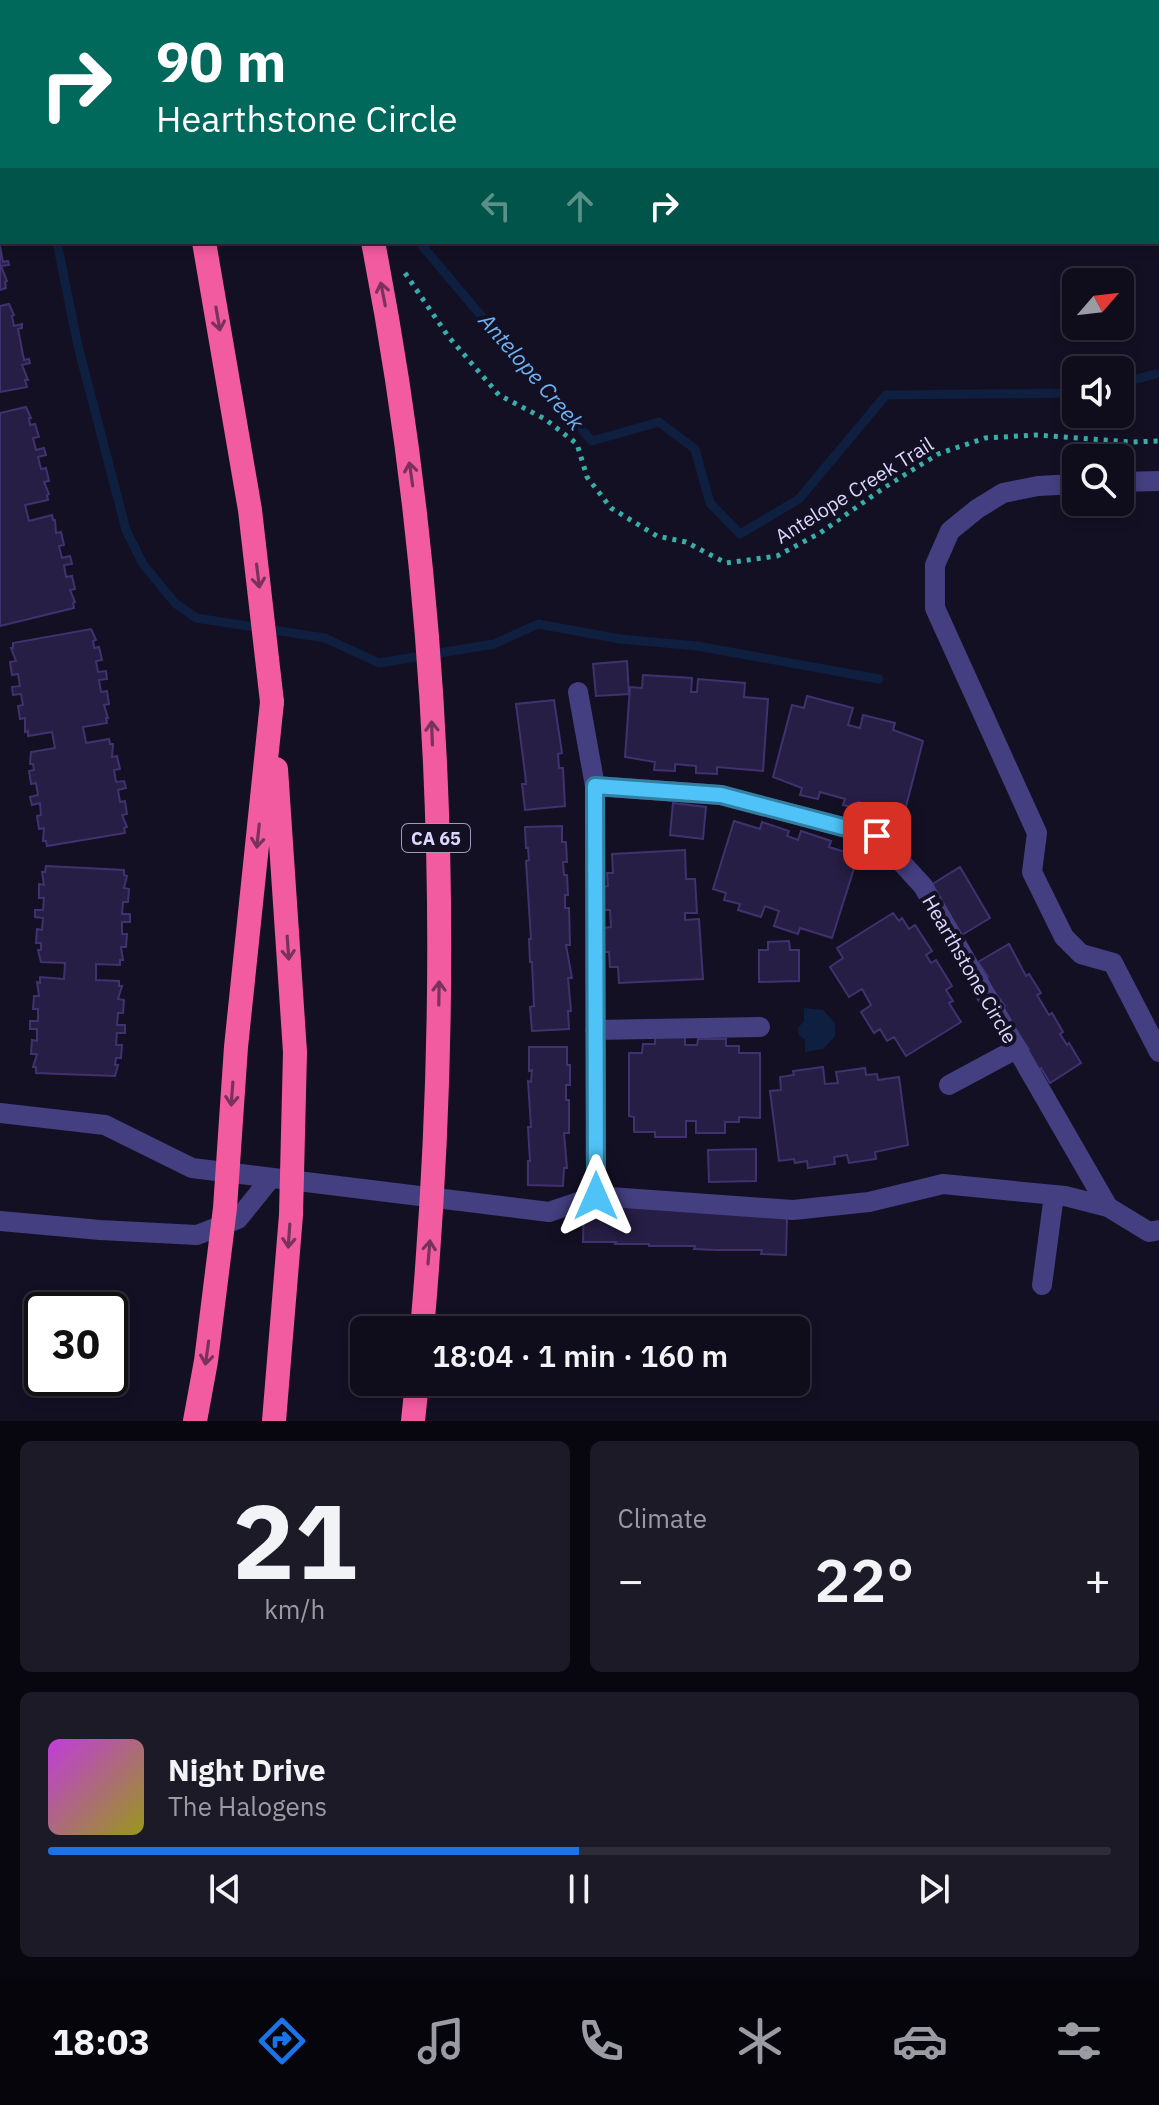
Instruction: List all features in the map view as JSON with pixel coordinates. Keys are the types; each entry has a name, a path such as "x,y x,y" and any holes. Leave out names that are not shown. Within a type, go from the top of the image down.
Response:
{"highway":[{"path":"204,244 250,510 272,702 295,1052 291,1215 274,1421"},
{"name":"CA 65","path":"373,244 394,347 413,488 431,704 439,941 438,1059 431,1229 423,1316"},
{"path":"195,1421 206,1361 225,1208 236,1047 272,702"},
{"path":"413,1421 416,1396"}],"street":[{"path":"1134,482 1159,481"},
{"path":"1062,485 1003,493 950,531 935,565 935,608 1037,833 1032,872 1064,937 1081,954 1113,963 1159,1052"},
{"path":"0,1113 105,1125 192,1168 549,1212 596,1196 595,786 578,692"},
{"name":"Hearthstone Circle","path":"595,786 721,795 877,836 923,886 1108,1207"},
{"path":"595,1030 760,1027"},
{"path":"949,1085 1016,1049"},
{"path":"0,1221 197,1235 238,1219 271,1178"},
{"name":"Hearthstone Circle","path":"596,1196 793,1210 869,1202 943,1184 1054,1195 1108,1207 1149,1232 1159,1230"},
{"path":"1042,1285 1054,1195"}],"path":[{"name":"Antelope Creek Trail","path":"396,266 406,274 448,336 499,395 545,419 577,444 587,477 611,508 657,536 686,542 726,563 777,556 820,533 938,454 985,438 1036,435 1159,441"}],"water":[{"path":"804,1008 823,1010 835,1023 835,1036 823,1049 805,1052 805,1040 799,1035 798,1028 804,1021"}],"building":[{"path":"0,246 3,262 8,261 9,265 1,266 7,281 6,288 0,290"},
{"path":"9,304 14,315 14,326 22,324 22,328 18,329 24,360 29,359 30,363 22,365 28,380 25,380 27,387 0,392 0,306"},
{"path":"26,407 31,418 30,425 35,424 39,437 33,438 36,450 44,448 46,455 38,457 41,469 46,468 49,481 44,482 48,500 25,505 29,521 52,515 55,520 56,533 61,532 64,545 59,546 62,558 70,556 72,564 64,565 66,577 72,576 75,589 70,590 75,602 74,608 0,626 0,413"},
{"path":"91,629 96,640 93,641 94,648 99,647 102,660 96,661 98,672 106,671 107,679 99,680 101,692 107,691 109,704 104,705 108,718 107,723 83,727 86,743 109,739 113,744 112,757 117,756 120,769 114,770 116,782 124,781 126,788 118,790 120,802 125,801 127,814 122,815 127,827 124,828 125,833 47,846 43,841 44,828 39,829 37,816 41,815 40,803 32,805 30,797 38,795 36,783 31,784 29,771 34,770 33,764 30,764 31,752 55,748 52,732 28,736 28,731 25,732 25,718 20,719 18,706 23,705 21,694 13,695 12,687 20,686 18,674 12,675 10,662 16,661 11,648 13,643"},
{"path":"627,661 629,694 596,696 593,664"},
{"path":"643,675 692,678 691,692 697,692 698,679 745,683 744,697 768,699 763,771 717,767 717,774 696,773 696,766 675,764 675,771 654,770 655,762 625,757 630,687 642,688"},
{"path":"807,696 853,708 848,725 860,728 863,715 895,723 893,730 923,741 904,814 858,802 856,808 843,805 845,799 820,792 818,799 800,795 802,788 773,777 792,705 804,708"},
{"path":"554,700 562,753 558,754 559,768 563,768 565,806 525,810 522,784 526,784 516,704"},
{"path":"673,803 706,807 703,839 670,835"},
{"path":"734,821 760,829 762,822 789,831 787,836 798,840 801,831 831,841 829,847 858,856 832,938 800,928 798,934 774,926 779,911 765,906 761,917 738,910 740,904 724,900 726,893 713,889"},
{"path":"562,826 567,862 563,862 568,895 565,895 565,908 569,908 570,945 566,945 572,978 568,978 569,1029 532,1031 530,1007 534,1006 526,861 529,860 525,827"},
{"path":"685,850 686,879 695,879 697,913 685,913 685,920 699,919 703,979 619,983 618,967 610,967 609,952 603,952 602,928 611,927 610,910 603,910 601,887 608,886 607,873 613,873 612,854"},
{"path":"46,866 124,870 127,876 124,888 129,889 128,902 123,902 122,914 130,914 130,922 122,922 122,934 127,934 126,947 121,947 123,960 120,960 120,965 96,964 96,980 119,981 119,986 122,986 118,999 124,1000 123,1013 118,1013 117,1025 125,1025 125,1033 117,1033 116,1045 122,1045 121,1058 116,1058 115,1076 36,1073 36,1067 33,1067 37,1054 31,1054 32,1040 37,1041 37,1029 30,1029 30,1021 38,1021 38,1009 33,1009 34,996 39,996 37,982 40,983 40,977 64,979 65,963 41,962 38,950 41,950 41,943 36,943 37,929 42,930 43,918 35,917 35,910 43,910 44,898 39,898 39,884 44,885 42,872 45,872"},
{"path":"960,867 990,918 962,935 931,885"},
{"path":"893,913 899,921 902,918 909,929 915,925 932,951 926,955 931,963 936,960 952,986 946,990 953,1001 949,1003 961,1022 906,1056 894,1037 887,1041 880,1029 874,1033 861,1012 871,1005 862,989 849,997 830,967 843,958 837,948"},
{"path":"789,941 790,950 799,950 799,981 759,982 759,950 768,950 768,942"},
{"path":"1009,944 1026,976 1029,974 1041,993 1037,995 1049,1015 1052,1013 1063,1032 1060,1034 1081,1063 1050,1083 1041,1068 1037,1071 1025,1051 1029,1049 1001,1009 1005,1006 985,979 988,977 978,962"},
{"path":"655,1037 685,1037 685,1045 697,1045 698,1039 726,1039 726,1046 739,1046 739,1053 760,1053 760,1118 739,1117 739,1122 725,1122 725,1133 696,1133 696,1121 686,1121 686,1137 655,1137 655,1132 634,1132 634,1117 629,1116 629,1053 642,1053 643,1044 655,1044"},
{"path":"529,1047 567,1047 567,1065 570,1065 570,1085 566,1085 569,1133 564,1133 567,1168 564,1168 563,1186 528,1185 528,1127 531,1127 528,1081 531,1082 532,1070 529,1071"},
{"path":"823,1067 825,1084 838,1083 836,1072 865,1068 866,1075 877,1074 878,1080 899,1077 908,1145 875,1152 876,1159 849,1163 847,1155 834,1157 835,1164 808,1168 807,1161 779,1161 770,1091 781,1090 780,1077 794,1075 793,1071"},
{"path":"756,1149 756,1181 709,1182 708,1150"},
{"path":"600,1203 787,1217 786,1255 761,1254 762,1250 583,1242 584,1206 600,1206"}],"waterway":[{"path":"57,244 78,346 126,530 143,564 175,603 196,618 325,638 379,663 494,644 538,624 620,639 697,646 879,679"},
{"name":"Antelope Creek","path":"421,244 592,441 659,422 695,449 710,503 740,534 799,499 886,395 1062,393"},
{"name":"Antelope Creek","path":"1134,380 1156,374"}],"route":[{"path":"596,1196 595,786 721,795 877,836"}]}
